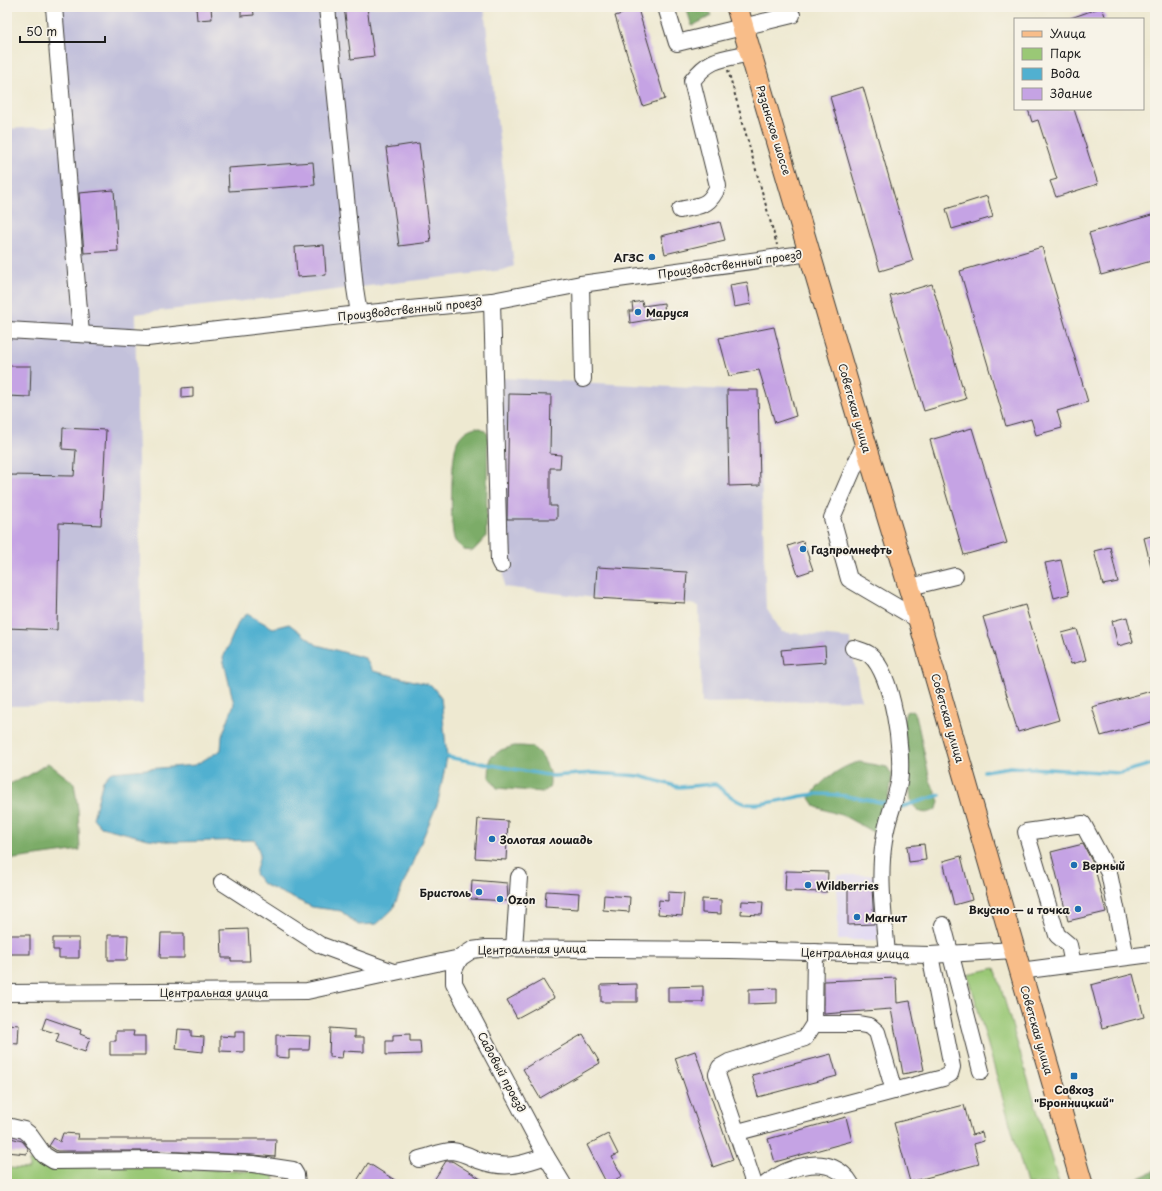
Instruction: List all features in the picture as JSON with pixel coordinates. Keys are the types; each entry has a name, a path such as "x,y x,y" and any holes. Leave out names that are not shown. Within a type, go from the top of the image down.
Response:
{"main road":[{"name":"Рязанское шоссе","path":"740,16 741,55 810,253"},
{"name":"Советская улица","path":"810,253 865,442 910,587 1082,1184"}],"street":[{"path":"54,7 81,334"},
{"path":"327,7 355,288 359,314"},
{"path":"666,7 677,43 740,16 792,16"},
{"path":"680,210 706,204 713,198 718,186 692,81 702,68 712,62 741,55"},
{"name":"Производственный проезд","path":"7,330 147,338 359,314 492,301 581,284 810,253"},
{"path":"581,284 583,379"},
{"path":"492,301 499,561 501,565"},
{"path":"865,442 832,518 849,579 919,620"},
{"path":"910,587 955,576"},
{"path":"853,648 870,654 888,682 895,712 900,756 899,782 883,842 882,886 887,954"},
{"path":"1073,964 1069,945 1057,935 1026,832 1083,824 1109,873 1126,958"},
{"path":"514,948 518,877"},
{"path":"222,882 320,944 393,972"},
{"path":"943,925 949,954 981,1071"},
{"name":"Центральная улица","path":"7,993 307,992 460,958 472,950 514,948 930,955 1014,950"},
{"path":"754,1184 738,1132 717,1074 720,1067 729,1062 800,1041 805,1038 814,1024 815,952"},
{"path":"1020,971 1151,954"},
{"path":"738,1132 943,1078 950,1074 952,1067 930,955"},
{"name":"Садовый проезд","path":"460,958 454,970 454,983 546,1156 563,1184"},
{"path":"814,1024 870,1026 878,1032 894,1091"},
{"path":"7,1126 24,1130 30,1134 44,1155 54,1161 158,1160 253,1164 281,1177 293,1170 296,1175 297,1184"},
{"path":"419,1159 451,1151 504,1167 517,1166 546,1156"},
{"path":"766,1184 782,1174 816,1163 831,1166 842,1173 851,1184"}],"path":[{"path":"741,55 728,70 781,257"}],"shaded area":[{"path":"59,7 484,7 514,266 503,270 135,314 143,704 7,706 7,129 68,125"},
{"path":"502,378 727,390 758,390 766,608 782,632 850,638 861,700 702,703 699,606 685,603 595,598 504,587"},
{"path":"837,875 878,875 878,940 838,940"}],"green space":[{"path":"686,7 708,7 711,16 692,26"},
{"path":"477,427 483,429 488,434 486,537 473,551 464,550 455,541 453,534 451,507 452,474 458,440 466,431"},
{"path":"912,710 916,715 930,780 939,801 937,809 925,813 919,811 911,801 903,721 906,712"},
{"path":"514,746 531,747 537,751 547,766 549,772 549,788 543,792 497,788 489,777 490,758 501,750"},
{"path":"860,762 887,767 891,773 890,787 884,813 873,832 844,816 816,807 810,798 819,786 832,775 846,766"},
{"path":"48,763 74,783 78,809 80,850 7,860 7,785 28,776"},
{"path":"995,968 1059,1184 1027,1184 968,974"},
{"path":"29,1160 48,1167 114,1165 260,1172 275,1176 273,1184 7,1184 7,1168 29,1169"},
{"path":"1155,1171 1155,1184 1132,1184 1139,1178"}],"water":[{"path":"247,614 273,628 289,624 317,645 365,658 373,671 431,685 441,697 447,757 438,802 393,909 377,924 358,925 341,911 312,907 263,884 255,874 260,854 255,840 174,842 148,839 101,827 93,818 103,781 111,772 195,765 221,750 222,736 234,704 223,658 239,621"}],"building":[{"path":"196,7 211,7 212,19 197,20"},
{"path":"241,7 253,7 254,15 241,16"},
{"path":"344,7 367,7 374,56 351,59"},
{"path":"1102,7 1106,18 1071,18"},
{"path":"638,9 665,99 643,106 615,16"},
{"path":"863,87 913,261 880,271 830,97"},
{"path":"1028,110 1074,110 1098,184 1056,197 1050,181 1057,179 1038,120 1032,122"},
{"path":"419,143 431,242 399,246 386,148"},
{"path":"313,162 315,185 229,191 228,168"},
{"path":"114,190 118,251 84,253 79,193"},
{"path":"987,196 993,217 952,229 946,209"},
{"path":"1155,214 1155,260 1101,275 1089,233"},
{"path":"720,222 725,240 665,254 661,236"},
{"path":"324,245 326,275 297,277 295,247"},
{"path":"1042,247 1088,402 1057,411 1062,428 1036,435 1031,419 1006,426 960,271"},
{"path":"747,282 751,304 734,307 730,285"},
{"path":"932,284 966,399 924,411 890,296"},
{"name":"Маруся","path":"642,301 643,306 664,303 665,317 630,323 629,311 633,311 632,303"},
{"path":"774,327 796,416 775,423 759,370 729,376 719,338"},
{"path":"7,366 31,366 30,397 7,396"},
{"path":"193,387 193,397 182,398 182,388"},
{"path":"727,390 758,390 760,485 729,486"},
{"path":"509,394 551,395 550,454 561,455 560,468 550,468 550,506 557,506 557,519 507,519"},
{"path":"63,428 106,430 101,525 59,523 57,630 7,628 7,475 74,476 76,450 62,449"},
{"path":"972,428 1007,543 964,555 930,440"},
{"path":"1155,535 1155,570 1152,570 1144,538"},
{"path":"803,541 813,570 798,575 788,546"},
{"path":"1110,547 1118,582 1103,585 1094,551"},
{"path":"1061,560 1069,594 1054,598 1045,563"},
{"path":"597,567 687,572 685,603 595,598"},
{"path":"1025,605 1059,720 1018,732 983,617"},
{"path":"1127,617 1133,642 1118,646 1112,621"},
{"path":"1077,629 1086,660 1071,664 1062,633"},
{"path":"825,646 826,662 783,665 781,650"},
{"path":"1155,690 1155,721 1101,736 1092,707"},
{"path":"478,819 508,821 506,860 475,858"},
{"path":"924,844 926,860 909,862 907,846"},
{"path":"1083,844 1094,865 1106,912 1068,921 1051,852"},
{"path":"961,856 972,900 954,905 943,861"},
{"path":"786,871 828,872 827,892 785,891"},
{"path":"472,880 507,883 508,901 471,899"},
{"path":"848,887 872,887 874,924 848,925"},
{"path":"546,891 579,893 578,909 545,907"},
{"path":"668,892 684,893 682,916 658,914 659,900 668,901"},
{"path":"604,895 630,897 629,912 603,910"},
{"path":"702,899 721,900 721,914 702,913"},
{"path":"742,901 763,902 762,915 741,914"},
{"path":"248,929 250,961 231,961 231,958 222,958 221,930"},
{"path":"161,933 184,933 184,958 160,958"},
{"path":"7,935 30,935 30,954 7,954"},
{"path":"108,935 128,935 127,960 108,960"},
{"path":"53,938 79,938 79,958 59,958 59,950 53,950"},
{"path":"1133,974 1144,1017 1102,1028 1091,985"},
{"path":"896,978 897,1003 910,1001 924,1070 903,1074 891,1009 824,1014 824,981"},
{"path":"543,980 554,998 517,1018 507,1000"},
{"path":"637,984 637,1002 601,1002 601,985"},
{"path":"703,986 703,1002 668,1002 668,987"},
{"path":"777,988 777,1003 749,1004 749,989"},
{"path":"46,1018 81,1030 80,1034 90,1038 85,1052 56,1042 59,1034 42,1029"},
{"path":"7,1024 19,1025 18,1044 7,1043"},
{"path":"330,1028 355,1030 355,1037 364,1037 364,1052 343,1051 342,1058 329,1057"},
{"path":"178,1029 191,1030 191,1036 204,1037 203,1052 176,1049"},
{"path":"116,1031 134,1031 133,1036 145,1036 145,1055 110,1055 110,1041 116,1041"},
{"path":"235,1032 244,1032 244,1052 220,1051 220,1036 235,1037"},
{"path":"410,1034 410,1041 420,1041 421,1054 386,1055 386,1041 393,1041 393,1035"},
{"path":"583,1034 600,1063 540,1098 523,1069"},
{"path":"276,1035 310,1036 309,1050 289,1050 289,1058 276,1057"},
{"path":"695,1051 733,1160 713,1167 675,1058"},
{"path":"831,1054 837,1076 758,1097 752,1075"},
{"path":"964,1105 972,1135 982,1132 984,1141 974,1144 979,1164 910,1182 894,1123"},
{"path":"846,1117 852,1141 775,1162 768,1139"},
{"path":"63,1133 78,1134 77,1139 276,1139 275,1157 158,1151 57,1151 49,1146 54,1138 60,1142"},
{"path":"608,1134 618,1154 612,1157 622,1176 607,1184 587,1145"},
{"path":"7,1137 22,1141 28,1148 27,1154 7,1152"},
{"path":"446,1161 452,1161 489,1184 440,1184 434,1180"},
{"path":"368,1163 401,1184 355,1184"}],"waterway":[{"path":"447,757 553,776 593,773 640,776 679,787 715,784 733,798 747,804 767,803 818,794 845,796 888,804"},
{"path":"984,771 1011,767 1120,773 1155,763"},
{"path":"896,806 901,807 940,795"}],"place":[{"name":"АГЗС","path":"652,257"},
{"name":"Маруся","path":"638,312"},
{"name":"Газпромнефть","path":"803,549"},
{"name":"Золотая лошадь","path":"492,839"},
{"name":"Верный","path":"1074,865"},
{"name":"Wildberries","path":"808,885"},
{"name":"Бристоль","path":"479,892"},
{"name":"Ozon","path":"500,899"},
{"name":"Вкусно — и точка","path":"1078,909"},
{"name":"Магнит","path":"857,917"},
{"name":"Совхоз \"Бронницкий\"","path":"1074,1076"}]}
